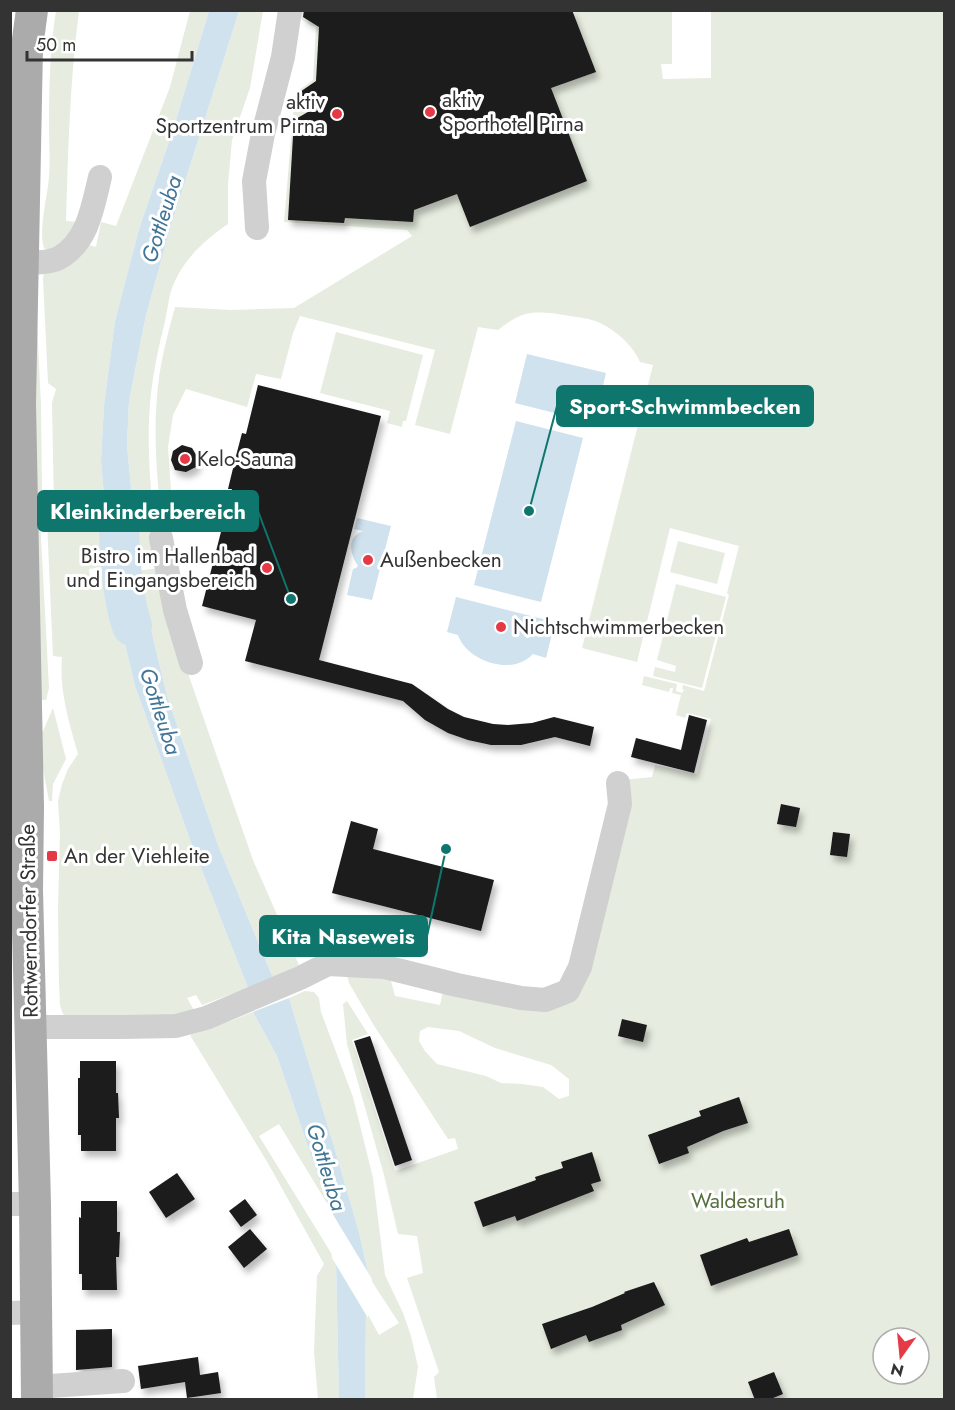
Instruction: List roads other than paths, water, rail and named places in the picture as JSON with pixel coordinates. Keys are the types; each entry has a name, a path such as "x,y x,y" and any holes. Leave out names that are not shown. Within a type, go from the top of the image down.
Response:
{"main road":[{"name":"Rottwerndorfer Straße","path":"32,10 27,47 22,263 15,404 28,796 19,890 30,1027 23,1204 24,1312 36,1393"}],"street":[{"path":"257,228 254,181 263,134 283,57 290,10"},
{"path":"22,263 38,263 58,258 73,247 81,238 89,219 100,177"},
{"path":"161,538 175,610 191,663"},
{"path":"30,1027 176,1026 206,1018 328,964 385,967 521,998 545,1000 568,991 580,967 616,821 620,804 618,783"},
{"path":"36,1393 123,1381"}],"water":[{"path":"209,11 239,11 170,229 146,315 129,401 127,445 138,562 110,566 101,461 104,405 115,321 139,229 173,130"},
{"path":"527,354 606,373 594,423 515,403"},
{"path":"516,421 583,438 541,602 474,585"},
{"name":"Außenbecken","path":"357,518 391,526 372,600 347,595 353,569 358,566 353,556 352,542 354,537 363,531 354,529"},
{"path":"137,571 167,696 218,845 273,978 248,988 192,845 135,686 116,607 111,575"},
{"name":"Nichtschwimmerbecken","path":"456,597 555,622 546,658 533,654 516,664 499,665 474,655 458,635 447,632"},
{"path":"289,998 359,1232 369,1277 366,1311 365,1399 339,1399 336,1261 328,1205 277,1056 253,1012"}],"waterway":[{"name":"Gottleuba","path":"118,508 123,583 132,626"}],"place":[{"name":"aktiv Sporthotel Pirna","path":"430,112"},
{"name":"aktiv Sportzentrum Pirna","path":"337,114"},
{"name":"Kelo-Sauna","path":"185,459"},
{"name":"Sport-Schwimmbecken","path":"529,511"},
{"name":"Außenbecken","path":"368,560"},
{"name":"Bistro im Hallenbad und Eingangsbereich","path":"267,568"},
{"name":"Kleinkinderbereich","path":"291,599"},
{"name":"Nichtschwimmerbecken","path":"501,627"},
{"name":"Kita Naseweis","path":"446,849"},
{"name":"An der Viehleite","path":"52,856"}],"park label":[{"name":"Waldesruh","path":"738,1201"}]}
